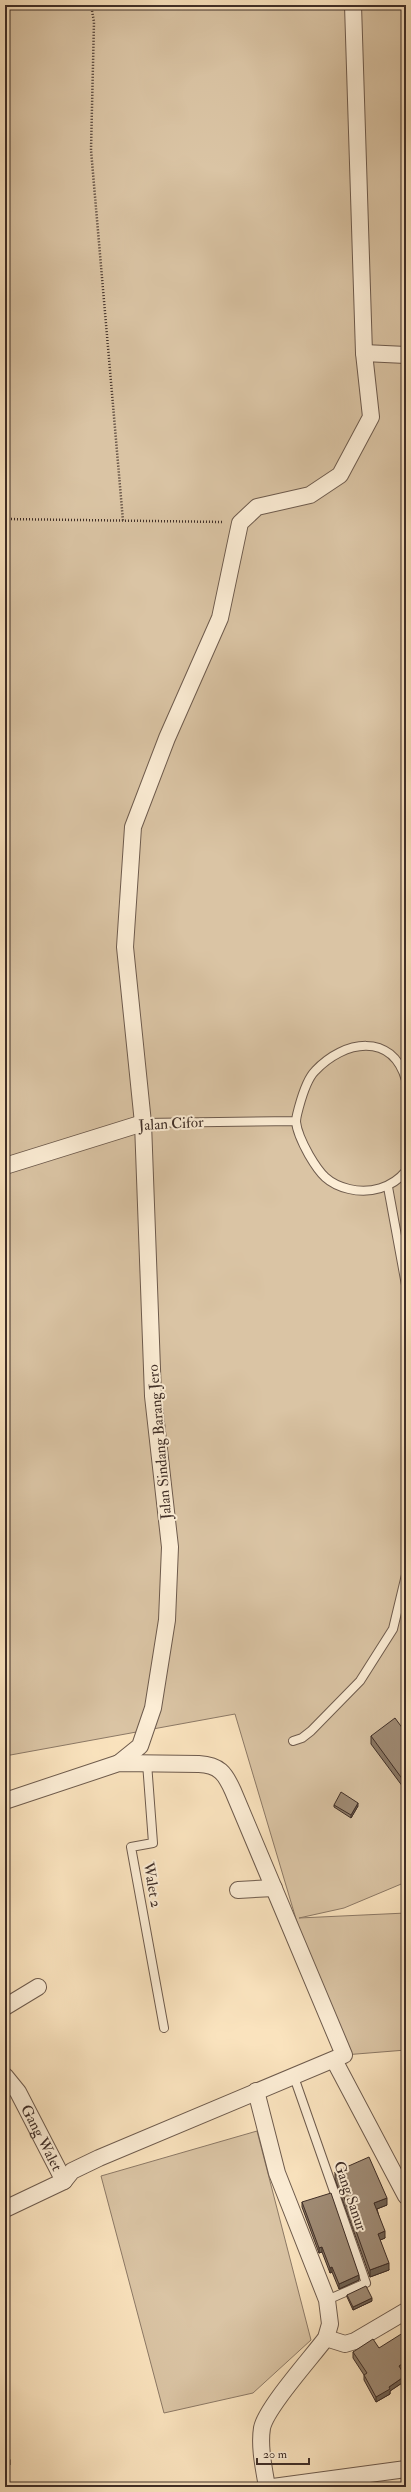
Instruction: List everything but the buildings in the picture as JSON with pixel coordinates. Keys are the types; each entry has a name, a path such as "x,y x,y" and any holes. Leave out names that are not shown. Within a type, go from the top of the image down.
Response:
{"street":[{"path":"240,523 257,507 310,495 340,475 371,417 364,353 352,5"},
{"path":"364,353 406,355"},
{"name":"Jalan Sindang Barang Jero","path":"125,1759 140,1746 153,1708 167,1620 170,1547 153,1396 143,1123 125,947 133,826 167,738 220,618 240,523"},
{"name":"Jalan Cifor","path":"5,1166 143,1123"},
{"path":"5,1801 125,1759 147,1763 212,1765 228,1779 344,2055 99,2158 72,2171 64,2181 5,2208"},
{"path":"238,1890 274,1888"},
{"path":"5,2007 38,1987"},
{"path":"334,2060 406,2196"},
{"name":"Gang Walet","path":"5,2076 18,2092 64,2181"},
{"path":"256,2091 277,2173 326,2300 330,2324 326,2338 267,2413 262,2429 262,2447 267,2487"},
{"path":"326,2338 345,2344 355,2341 406,2311"},
{"path":"273,2487 406,2469"}],"lane":[{"path":"406,1080 402,1065 384,1049 368,1045 352,1048 334,1055 314,1071 302,1096 296,1121 304,1147 317,1169 333,1185 360,1192 388,1187 406,1171"},
{"name":"Jalan Cifor","path":"143,1123 296,1121"},
{"path":"388,1187 406,1285"},
{"path":"293,1741 302,1738 311,1731 360,1681 393,1629 406,1575"},
{"name":"Walet 2","path":"147,1763 153,1843 131,1847 164,2028"},
{"name":"Gang Sanur","path":"294,2077 366,2283 326,2300"}],"path":[{"path":"91,5 94,22 91,150 122,521"},
{"path":"5,519 240,523"}],"shaded area":[{"path":"5,5 406,5 406,1882 344,1908 299,1918 406,1913 406,2050 344,2055 296,1919 235,1714 5,1756"},
{"path":"257,2131 311,2340 253,2393 164,2413 101,2176"}]}
